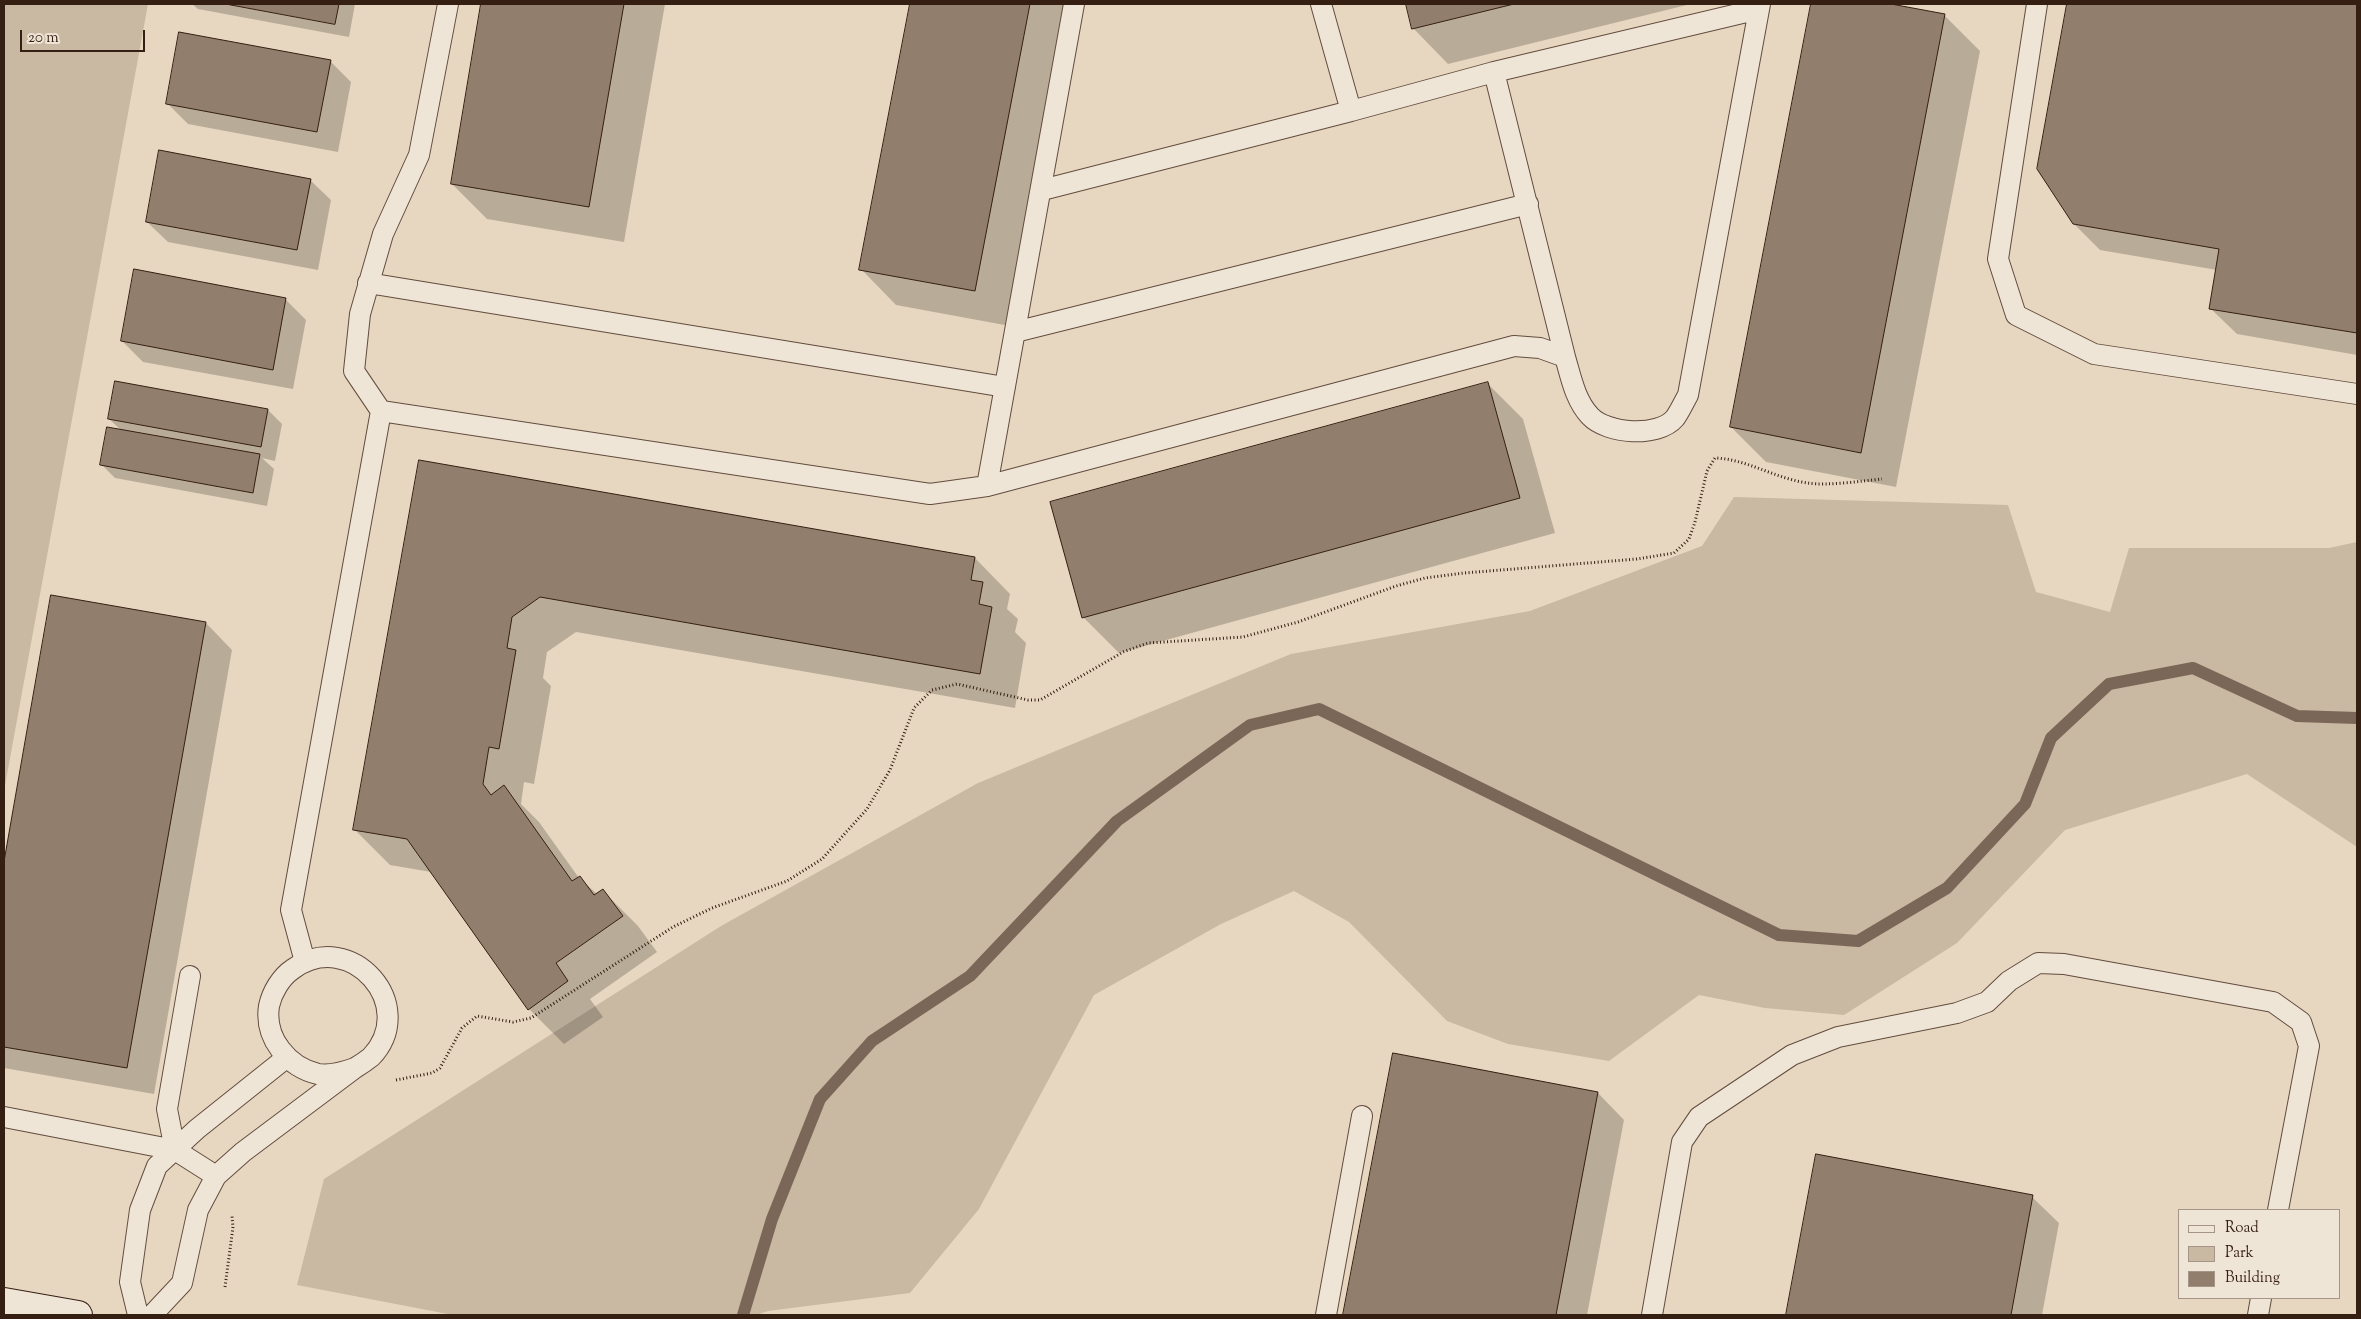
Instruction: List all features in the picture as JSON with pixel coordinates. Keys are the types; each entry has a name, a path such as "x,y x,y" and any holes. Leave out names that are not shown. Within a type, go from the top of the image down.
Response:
{"main road":[{"path":"4,1302 78,1315"}],"lane":[{"path":"304,962 291,910 381,411 354,371 360,314 383,234 419,155 448,4"},
{"path":"987,486 1042,190 1074,4"},
{"path":"1321,4 1351,111"},
{"path":"2037,4 1998,258 2016,316 2094,354 2357,394"},
{"path":"1042,190 1351,111 1494,72 1759,6 1688,395 1674,419 1655,431 1620,431 1591,417 1577,396 1565,357 1494,72"},
{"path":"1015,332 1528,204"},
{"path":"368,283 1005,387"},
{"path":"381,411 930,494 987,486 1514,346 1540,348 1565,357"},
{"path":"152,1315 182,1283 198,1210 216,1176 242,1152 370,1057 381,1042 387,1025 387,1006 381,989 370,974 355,963 337,957 318,957 304,962 286,974 275,989 269,1007 270,1025 275,1043 286,1058 302,1068 319,1074 338,1074 355,1068"},
{"path":"1652,1315 1682,1142 1699,1117 1792,1055 1838,1037 1957,1013 1987,1002 2009,981 2038,963 2064,964 2273,1002 2301,1022 2309,1046 2278,1209"},
{"path":"175,1150 167,1109 190,976"},
{"path":"138,1315 130,1282 140,1210 157,1166 286,1058"},
{"path":"1326,1315 1362,1116"},
{"path":"4,1117 175,1150 216,1176"},
{"path":"2258,1315 2261,1299"}],"path":[{"path":"389,1082 432,1074 440,1068 462,1028 477,1016 513,1022 531,1018 673,927 712,908 787,880 822,859 867,809 890,770 914,708 932,690 957,684 1028,700 1040,700 1123,652 1148,643 1243,637 1298,622 1396,586 1425,578 1464,572 1637,559 1674,553 1688,540 1695,522 1706,471 1715,458 1731,459 1769,474 1810,484 1882,479"},
{"path":"225,1287 233,1227 231,1208"}],"green space":[{"path":"4,4 148,4 4,791"},
{"path":"1734,497 2008,505 2036,592 2110,612 2129,548 2329,548 2357,542 2357,847 2247,774 2065,830 1957,943 1844,1015 1765,1008 1699,995 1609,1061 1508,1044 1447,1021 1349,922 1294,891 1221,924 1094,995 979,1209 910,1293 768,1311 756,1315 453,1315 297,1285 324,1179 721,926 978,783 1291,654 1530,611 1702,546"}],"building":[{"path":"226,4 339,4 335,24"},
{"path":"481,4 624,4 589,207 451,184"},
{"path":"910,4 1030,4 975,291 859,270"},
{"path":"1406,4 1514,4 1412,29"},
{"path":"1811,4 1891,4 1945,14 1861,453 1730,427"},
{"path":"2067,4 2357,4 2357,333 2209,309 2219,249 2073,224 2037,169"},
{"path":"179,32 331,60 317,132 166,104"},
{"path":"159,150 311,179 297,250 146,222"},
{"path":"134,269 286,298 273,370 121,341"},
{"path":"115,381 268,409 261,447 108,419"},
{"path":"1488,382 1520,498 1082,618 1050,502"},
{"path":"107,427 260,454 253,493 100,465"},
{"path":"419,460 975,557 971,580 983,582 979,604 992,607 980,674 540,597 512,617 507,648 516,650 499,749 489,747 483,784 491,795 504,785 572,881 580,876 594,895 603,889 623,916 556,963 568,981 528,1010 407,839 353,830"},
{"path":"51,595 206,622 127,1068 4,1047 4,862"},
{"path":"1393,1053 1598,1092 1556,1315 1343,1315"},
{"path":"1816,1154 2033,1195 2011,1315 1786,1315"}],"waterway":[{"path":"743,1315 772,1219 820,1099 872,1041 970,976 1117,821 1250,725 1319,709 1779,935 1858,941 1947,888 2025,804 2051,738 2109,684 2193,668 2297,716 2357,718"}]}
